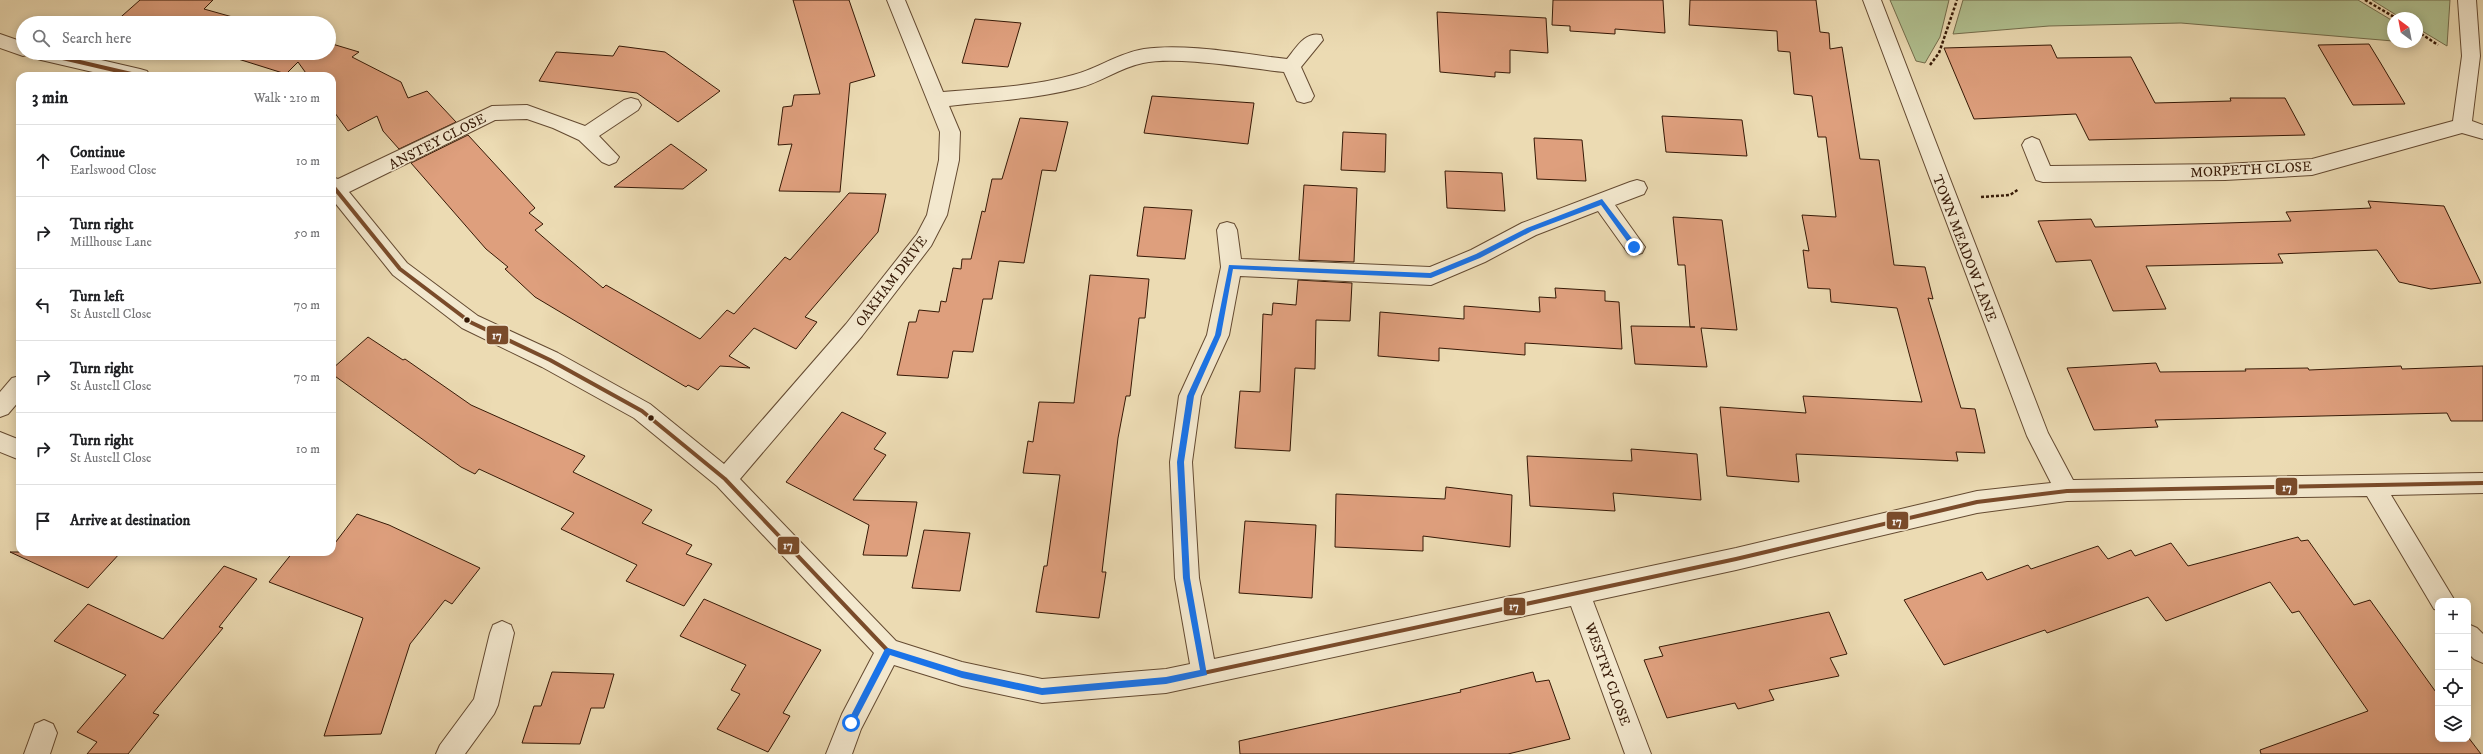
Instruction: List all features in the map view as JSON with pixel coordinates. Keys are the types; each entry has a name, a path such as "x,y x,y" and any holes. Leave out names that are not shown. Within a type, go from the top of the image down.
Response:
{"street":[{"name":"OAKHAM DRIVE","path":"725,479 854,330 924,240 937,214 949,160 950,132 896,0"},
{"name":"TOWN MEADOW LANE","path":"1872,0 1901,71 1947,200 2038,436 2067,491"},
{"path":"2467,0 2471,56 2462,126 2483,132"},
{"path":"1291,66 1314,40"},
{"path":"938,100 1048,88 1079,81 1113,65 1143,56 1170,54 1291,66"},
{"path":"71,60 123,72"},
{"path":"1291,66 1304,96"},
{"path":"586,135 631,105"},
{"name":"ANSTEY CLOSE","path":"336,186 492,113 527,112 586,135 609,157"},
{"name":"MORPETH CLOSE","path":"2043,174 2225,172 2312,167 2462,126"},
{"path":"2032,145 2043,174"},
{"path":"1231,267 1431,276 1478,256 1529,229 1637,188"},
{"path":"336,189 400,269 470,322 550,360 642,411 725,479 888,651 962,674 1042,691 1166,681 1578,593 1977,502 2067,491 2224,486 2374,486 2483,483"},
{"path":"1602,202 1634,247"},
{"path":"1204,673 1187,578 1181,462 1190,396 1218,335 1231,267 1227,230"},
{"path":"0,407 16,389"},
{"path":"0,442 16,448"},
{"path":"2374,486 2441,598"},
{"name":"WESTRY CLOSE","path":"1578,593 1638,754"},
{"path":"449,754 485,705 502,633"},
{"path":"2471,639 2483,652"},
{"path":"839,754 851,723 888,651"}],"path":[{"path":"1901,71 1925,72 1939,53 1957,0"},
{"path":"2365,0 2387,13"},
{"path":"1947,200 2010,195 2043,174"}],"green space":[{"path":"1890,0 1949,0 1940,37 1925,63 1916,61"},
{"path":"1963,0 2358,0 2387,17 2387,40 2181,23 2049,26 1953,34"},
{"path":"2372,0 2450,0 2447,46 2423,32 2423,12 2391,12"}],"building":[{"path":"140,0 213,0 204,9 229,16 122,16"},
{"path":"793,0 849,0 875,76 850,83 840,192 779,191 792,144 778,145 783,107 792,106 794,95 820,94"},
{"path":"1553,0 1663,0 1665,33 1615,29 1615,34 1570,31 1570,26 1552,25"},
{"path":"1690,0 1816,0 1820,32 1829,33 1830,49 1842,47 1860,159 1879,160 1894,265 1925,267 1933,299 1928,298 1961,408 1975,409 1985,453 1956,452 1958,461 1796,454 1799,482 1727,476 1720,407 1806,413 1803,396 1922,402 1897,308 1831,302 1830,289 1808,288 1803,250 1809,251 1802,215 1836,217 1826,137 1818,137 1812,96 1794,94 1790,52 1778,51 1777,31 1689,25"},
{"path":"1437,12 1546,18 1548,53 1510,50 1510,73 1495,72 1495,77 1440,72"},
{"path":"975,19 1021,23 1008,67 962,63"},
{"path":"2369,44 2405,104 2353,105 2318,45"},
{"path":"336,45 359,52 352,57 401,82 408,98 427,91 456,122 399,149 383,131 377,116 348,131 336,114 336,72 305,72 298,62 288,72 280,72 241,60 336,60"},
{"path":"2051,45 2057,58 2131,57 2155,103 2231,101 2230,98 2285,98 2305,135 2089,140 2076,114 1974,119 1944,48"},
{"path":"619,46 665,52 720,91 678,122 637,93 539,81 556,52 613,56"},
{"path":"1152,96 1254,103 1248,144 1144,133"},
{"path":"1662,116 1742,120 1747,156 1666,152"},
{"path":"1020,118 1068,122 1056,171 1042,170 1024,263 999,261 992,299 983,299 973,352 953,351 948,378 897,375 909,322 916,322 919,310 939,312 941,301 946,302 953,268 961,269 962,259 971,259 982,211 985,212 992,179 1002,179"},
{"path":"1343,132 1386,134 1385,172 1341,170"},
{"path":"468,135 535,208 529,213 543,224 535,230 603,288 606,285 700,339 727,310 734,314 785,257 790,260 849,193 886,194 878,232 805,317 817,322 796,349 754,328 729,356 750,368 720,366 698,390 688,385 686,387 535,297 505,269 508,267 486,249 411,163"},
{"path":"1534,138 1582,140 1586,181 1537,179"},
{"path":"671,144 707,170 683,189 614,187"},
{"path":"1445,171 1502,173 1505,211 1447,208"},
{"path":"1304,185 1357,188 1354,262 1299,260"},
{"path":"2368,201 2444,206 2481,283 2431,289 2399,282 2377,250 2278,254 2283,263 2146,266 2166,309 2113,311 2091,260 2056,262 2038,221 2091,219 2095,227 2291,221 2286,212 2371,208"},
{"path":"1144,207 1192,210 1185,259 1137,256"},
{"path":"1673,217 1722,220 1737,330 1701,328 1707,367 1635,364 1631,326 1690,327 1685,265 1678,265"},
{"path":"1090,275 1149,279 1145,318 1139,318 1130,396 1126,396 1118,438 1102,572 1106,572 1099,618 1036,612 1044,566 1047,566 1060,475 1023,473 1028,441 1033,442 1039,402 1074,403"},
{"path":"1298,280 1352,283 1350,321 1316,320 1315,369 1295,368 1290,451 1235,448 1240,391 1260,392 1263,314 1272,315 1273,303 1296,305"},
{"path":"1555,288 1605,291 1605,301 1619,302 1622,349 1525,343 1525,355 1439,348 1439,361 1378,356 1380,312 1464,319 1464,306 1540,312 1539,297 1556,298"},
{"path":"368,337 403,360 405,359 471,405 585,456 573,472 652,510 642,523 692,545 686,554 712,564 684,606 626,581 637,565 561,529 574,513 479,469 475,474 461,467 336,377 336,365"},
{"path":"2156,363 2160,372 2246,371 2245,369 2308,368 2309,370 2401,366 2402,369 2483,366 2483,421 2451,421 2447,413 2155,420 2158,427 2094,430 2067,368"},
{"path":"842,412 886,433 874,449 886,455 853,500 917,502 907,556 863,555 869,525 786,482"},
{"path":"1631,449 1697,454 1701,500 1613,493 1615,511 1530,506 1527,456 1632,461"},
{"path":"1446,487 1512,495 1510,547 1423,536 1423,551 1335,547 1336,494 1445,499"},
{"path":"357,514 389,525 480,568 452,604 445,600 410,644 381,734 324,736 363,618 269,582 290,556 336,556 336,542"},
{"path":"1245,521 1316,525 1312,598 1239,593"},
{"path":"924,530 970,533 960,591 912,588"},
{"path":"2298,537 2301,541 2308,540 2354,605 2370,600 2435,691 2435,742 2471,741 2481,754 2261,754 2260,750 2368,711 2299,611 2292,613 2270,582 2166,621 2148,597 2047,633 2045,630 1944,665 1904,600 1982,572 1987,580 2028,565 2031,569 2098,546 2108,559 2131,550 2135,556 2171,543 2188,566"},
{"path":"19,556 117,556 88,588"},
{"path":"224,566 257,579 219,627 223,628 153,713 159,715 128,754 87,754 97,742 77,732 126,675 54,641 88,604 163,639"},
{"path":"704,599 821,650 783,713 790,716 768,752 717,729 740,694 731,690 746,665 680,636"},
{"path":"1829,612 1847,654 1830,658 1839,676 1769,690 1774,700 1738,709 1735,703 1667,718 1644,660 1663,656 1659,647"},
{"path":"552,672 614,674 604,708 591,708 580,744 522,743 534,706 541,706"},
{"path":"1533,672 1536,682 1549,680 1570,739 1508,754 1240,754 1239,741 1461,692 1460,690"}],"transit line":[{"name":"17","path":"71,60 123,72"},
{"name":"17","path":"336,190 400,269 470,322 550,360 642,411 725,479 888,651 962,674 1042,691 1166,681 1736,559 1977,502 2067,491 2483,483"}],"route":[{"path":"851,723 888,651 962,674 1042,691 1166,681 1204,673 1187,578 1181,462 1190,396 1218,335 1231,267 1431,276 1478,256 1529,229 1602,202 1634,247"}]}
